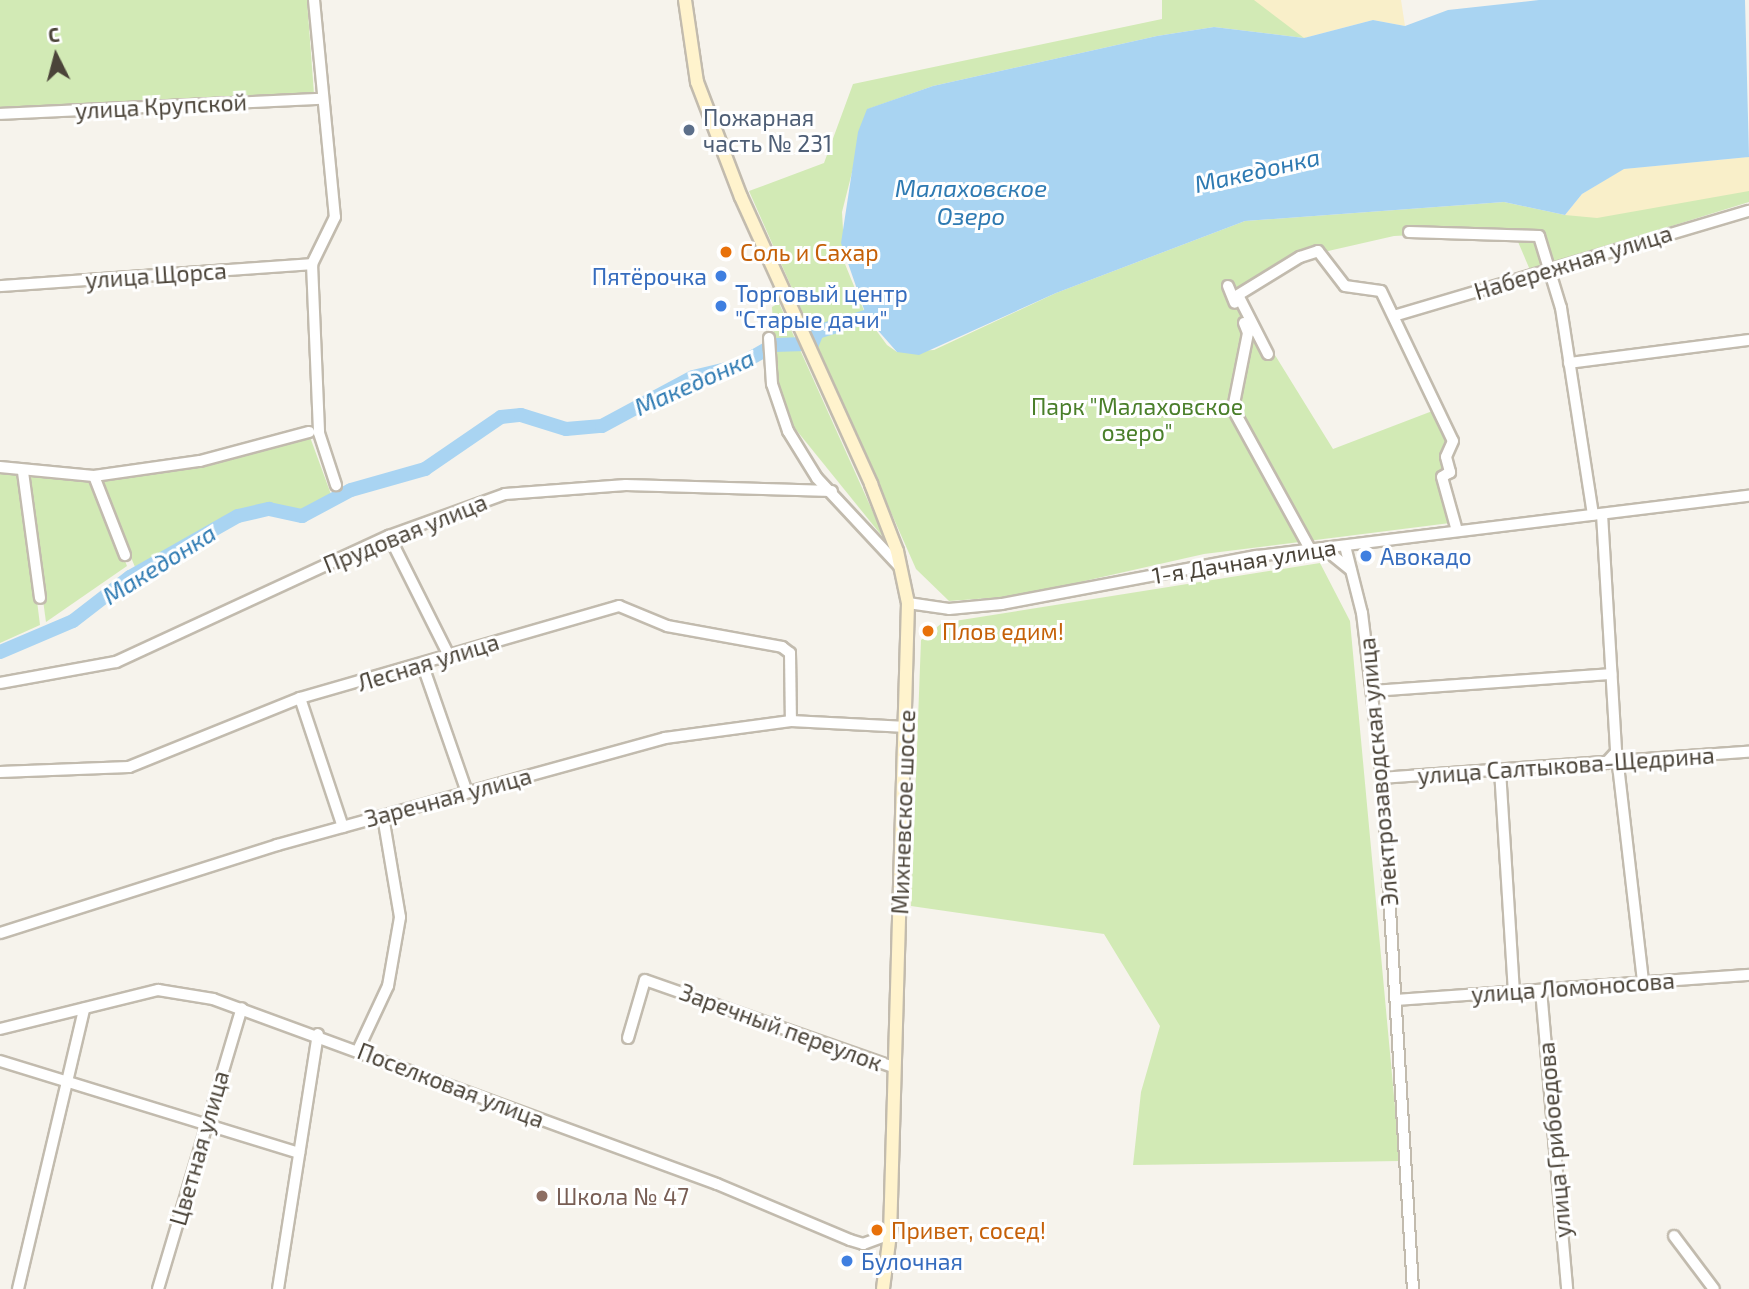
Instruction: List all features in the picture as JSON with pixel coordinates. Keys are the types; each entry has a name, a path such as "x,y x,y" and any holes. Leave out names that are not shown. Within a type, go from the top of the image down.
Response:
{"main road":[{"name":"Михневское шоссе","path":"685,0 695,75 786,301 903,570 908,603 907,727 890,1234 883,1289"}],"street":[{"path":"314,0 321,99 335,217 312,264 319,433 336,485"},
{"name":"улица Крупской","path":"0,114 321,99"},
{"name":"Набережная улица","path":"1397,315 1749,211"},
{"path":"1409,232 1539,236 1553,270 1597,514 1616,752 1606,763"},
{"path":"1268,354 1238,295 1300,257 1318,251 1345,286 1381,291 1397,315 1453,440 1446,457 1450,472 1443,477 1456,527"},
{"name":"улица Щорса","path":"0,286 312,264"},
{"path":"1228,285 1248,333 1233,409 1311,551"},
{"path":"769,338 770,360 788,431 832,491 903,570"},
{"path":"1569,363 1749,340"},
{"path":"0,467 23,472 94,476 200,461 309,432"},
{"path":"23,472 40,598"},
{"path":"94,476 125,555"},
{"name":"Прудовая улица","path":"0,683 116,662 389,536 459,508 525,491 701,485 832,491"},
{"name":"1-я Дачная улица","path":"908,603 949,608 1002,604 1204,564 1325,549 1456,527 1749,496"},
{"path":"389,536 449,656"},
{"name":"Электрозаводская улица","path":"1345,546 1374,691 1382,778 1413,1289"},
{"path":"1325,549 1351,570"},
{"name":"Лесная улица","path":"0,772 129,767 300,698 423,666 619,606 667,626 782,647 790,653 791,721"},
{"path":"423,666 467,792"},
{"path":"1374,691 1611,674"},
{"path":"300,698 342,827"},
{"name":"Заречная улица","path":"0,933 342,827 665,738 791,721 907,727"},
{"path":"1616,752 1629,762"},
{"name":"улица Салтыкова-Щедрина","path":"1382,778 1606,763 1618,765 1749,752"},
{"path":"1618,765 1643,982"},
{"path":"1500,770 1514,992"},
{"path":"358,1050 388,986 398,928 399,891 383,816"},
{"name":"улица Ломоносова","path":"1397,1000 1749,975"},
{"name":"Заречный переулок","path":"628,1038 645,980 894,1067"},
{"name":"Поселковая улица","path":"0,1029 158,990 242,1007 849,1240 863,1244 890,1234"},
{"name":"улица Грибоедова","path":"1541,990 1567,1289"},
{"name":"Цветная улица","path":"158,1289 242,1007"},
{"path":"18,1289 84,1009"},
{"path":"278,1289 318,1034"},
{"path":"0,1061 65,1086 299,1153"},
{"path":"1674,1236 1714,1289"}],"green space":[{"path":"0,0 307,0 314,94 0,110"},
{"name":"Парк \"Малаховское озеро\"","path":"1162,0 1401,0 1304,38 1214,27 1157,36 933,86 868,109 842,212 845,264 867,318 887,345 897,352 934,350 1056,293 1245,221 1504,202 1565,215 1749,157 1749,202 1530,270 1513,230 1394,236 1315,254 1241,300 1333,449 1435,410 1448,439 1438,481 1450,523 1204,554 1018,596 949,601 916,569 749,191 824,163 853,84 1162,19"},
{"path":"779,303 886,541 793,426 777,382 772,307"},
{"path":"310,437 332,497 302,513 269,507 236,512 135,567 98,478"},
{"path":"0,470 21,474 40,625 0,643"},
{"path":"26,475 93,479 127,566 46,622"},
{"path":"1320,563 1350,621 1400,1161 1133,1165 1141,1092 1160,1026 1104,934 911,906 921,640 942,623"}],"sand":[{"path":"1254,0 1401,0 1405,26 1373,20 1304,38"},
{"path":"1749,157 1749,191 1597,218 1565,215 1582,194 1623,169"}],"water":[{"name":"Малаховское Озеро","path":"1539,0 1745,0 1749,157 1624,169 1582,194 1565,215 1504,202 1245,221 1056,293 919,355 897,352 867,318 841,243 858,132 867,109 933,86 1157,36 1214,27 1304,38 1373,20 1405,26 1448,10"}],"waterway":[{"name":"Македонка","path":"0,652 73,621 130,577 238,516 269,509 302,516 351,490 425,469 501,417 521,415 566,429 602,426 693,377 735,367 774,345 812,344 817,332 885,311"}],"place":[{"name":"Пожарная часть № 231","path":"689,130"},
{"name":"Соль и Сахар","path":"726,252"},
{"name":"Пятёрочка","path":"721,276"},
{"name":"Торговый центр \"Старые дачи\"","path":"721,306"},
{"name":"Авокадо","path":"1366,556"},
{"name":"Плов едим!","path":"928,631"},
{"name":"Школа № 47","path":"542,1196"},
{"name":"Привет, сосед!","path":"877,1230"},
{"name":"Булочная","path":"847,1261"}]}
